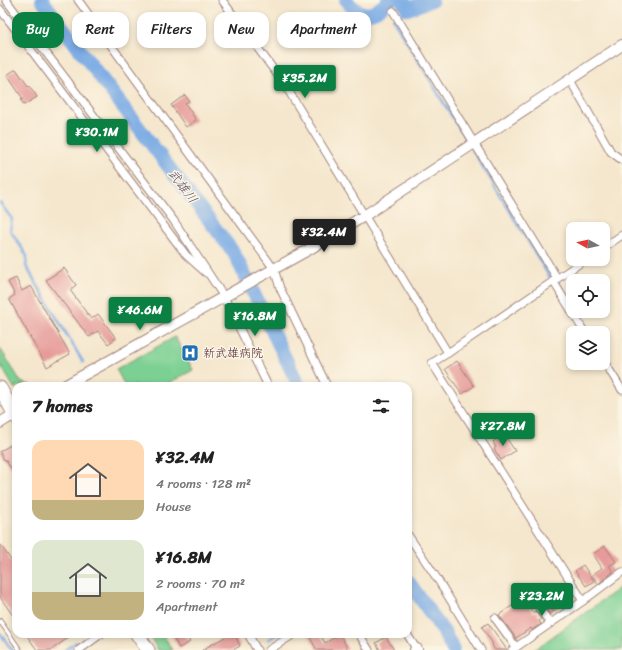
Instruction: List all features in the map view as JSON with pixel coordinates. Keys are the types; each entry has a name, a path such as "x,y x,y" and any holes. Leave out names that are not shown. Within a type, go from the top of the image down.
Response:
{"highway":[{"path":"0,388 12,409"},
{"path":"140,638 148,650"}],"street":[{"path":"6,0 174,221 225,296 266,382"},
{"path":"78,0 273,270 280,288 325,382"},
{"path":"222,0 285,85 448,352"},
{"path":"0,9 186,255 214,280"},
{"path":"393,11 474,143 582,326"},
{"path":"71,382 273,270 364,216 622,46"},
{"path":"570,80 611,152 622,160"},
{"path":"610,243 622,235"},
{"path":"576,266 432,363 583,601"},
{"path":"609,370 622,390"},
{"path":"0,423 12,416"},
{"path":"412,541 481,650"},
{"path":"495,618 514,648 583,601 622,572"},
{"path":"529,594 550,623"},
{"path":"79,650 96,638"},
{"path":"250,638 257,650"},
{"path":"269,650 288,638"},
{"path":"362,638 369,650"},
{"path":"409,638 416,650"}],"lane":[{"path":"0,620 20,650"}],"green space":[{"path":"175,337 193,370 170,382 123,382 116,369"},
{"path":"0,348 21,382 12,382 12,385 0,364"},
{"path":"622,586 622,650 534,650"},
{"path":"150,638 165,638 172,650 158,650"}],"building":[{"path":"16,69 37,97 24,105 21,100 23,99 7,75"},
{"path":"185,95 189,101 185,103 196,120 186,127 171,105"},
{"path":"64,268 76,285 70,290 91,319 98,314 116,338 108,344 98,331 89,337 46,280"},
{"path":"16,278 22,291 31,286 70,354 47,367 9,299 15,295 8,282"},
{"path":"457,361 474,386 462,394 445,369"},
{"path":"504,434 515,451 501,460 494,449 496,447 493,442"},
{"path":"12,444 12,470 5,459 4,460 0,451"},
{"path":"0,544 12,560 12,614 0,597"},
{"path":"605,546 616,562 609,566 613,572 598,584 592,575 602,568 593,554"},
{"path":"583,565 594,581 586,586 575,571"},
{"path":"541,585 552,603 566,594 571,602 565,607 563,604 549,614 533,590"},
{"path":"523,598 533,613 535,611 541,619 539,621 541,624 532,630 531,628 516,638 499,615"},
{"path":"488,623 507,650 495,650 492,645 493,644 482,627"},
{"path":"29,638 68,638 51,650 37,650"},
{"path":"173,638 188,638 190,642 179,648"},
{"path":"223,638 236,638 240,646 233,650 202,650"},
{"path":"310,638 322,638 325,643 333,638 342,638 348,650 317,650"},
{"path":"387,638 394,650 380,650 376,643"}],"waterway":[{"name":"武雄川","path":"42,0 234,253 297,382"},
{"path":"346,0 351,6 362,13 374,12 390,0"},
{"path":"402,0 408,9 432,0"},
{"path":"408,9 393,19 468,143"},
{"path":"471,147 549,276 558,282 566,295"},
{"path":"0,203 12,219 10,230 27,256 26,266 83,362"},
{"path":"580,318 586,326"},
{"path":"610,364 614,371"},
{"name":"武雄川","path":"412,587 444,632 453,650"},
{"path":"0,633 12,650"},
{"path":"65,650 76,642"}],"place":[{"name":"新武雄病院","path":"190,353"}]}
